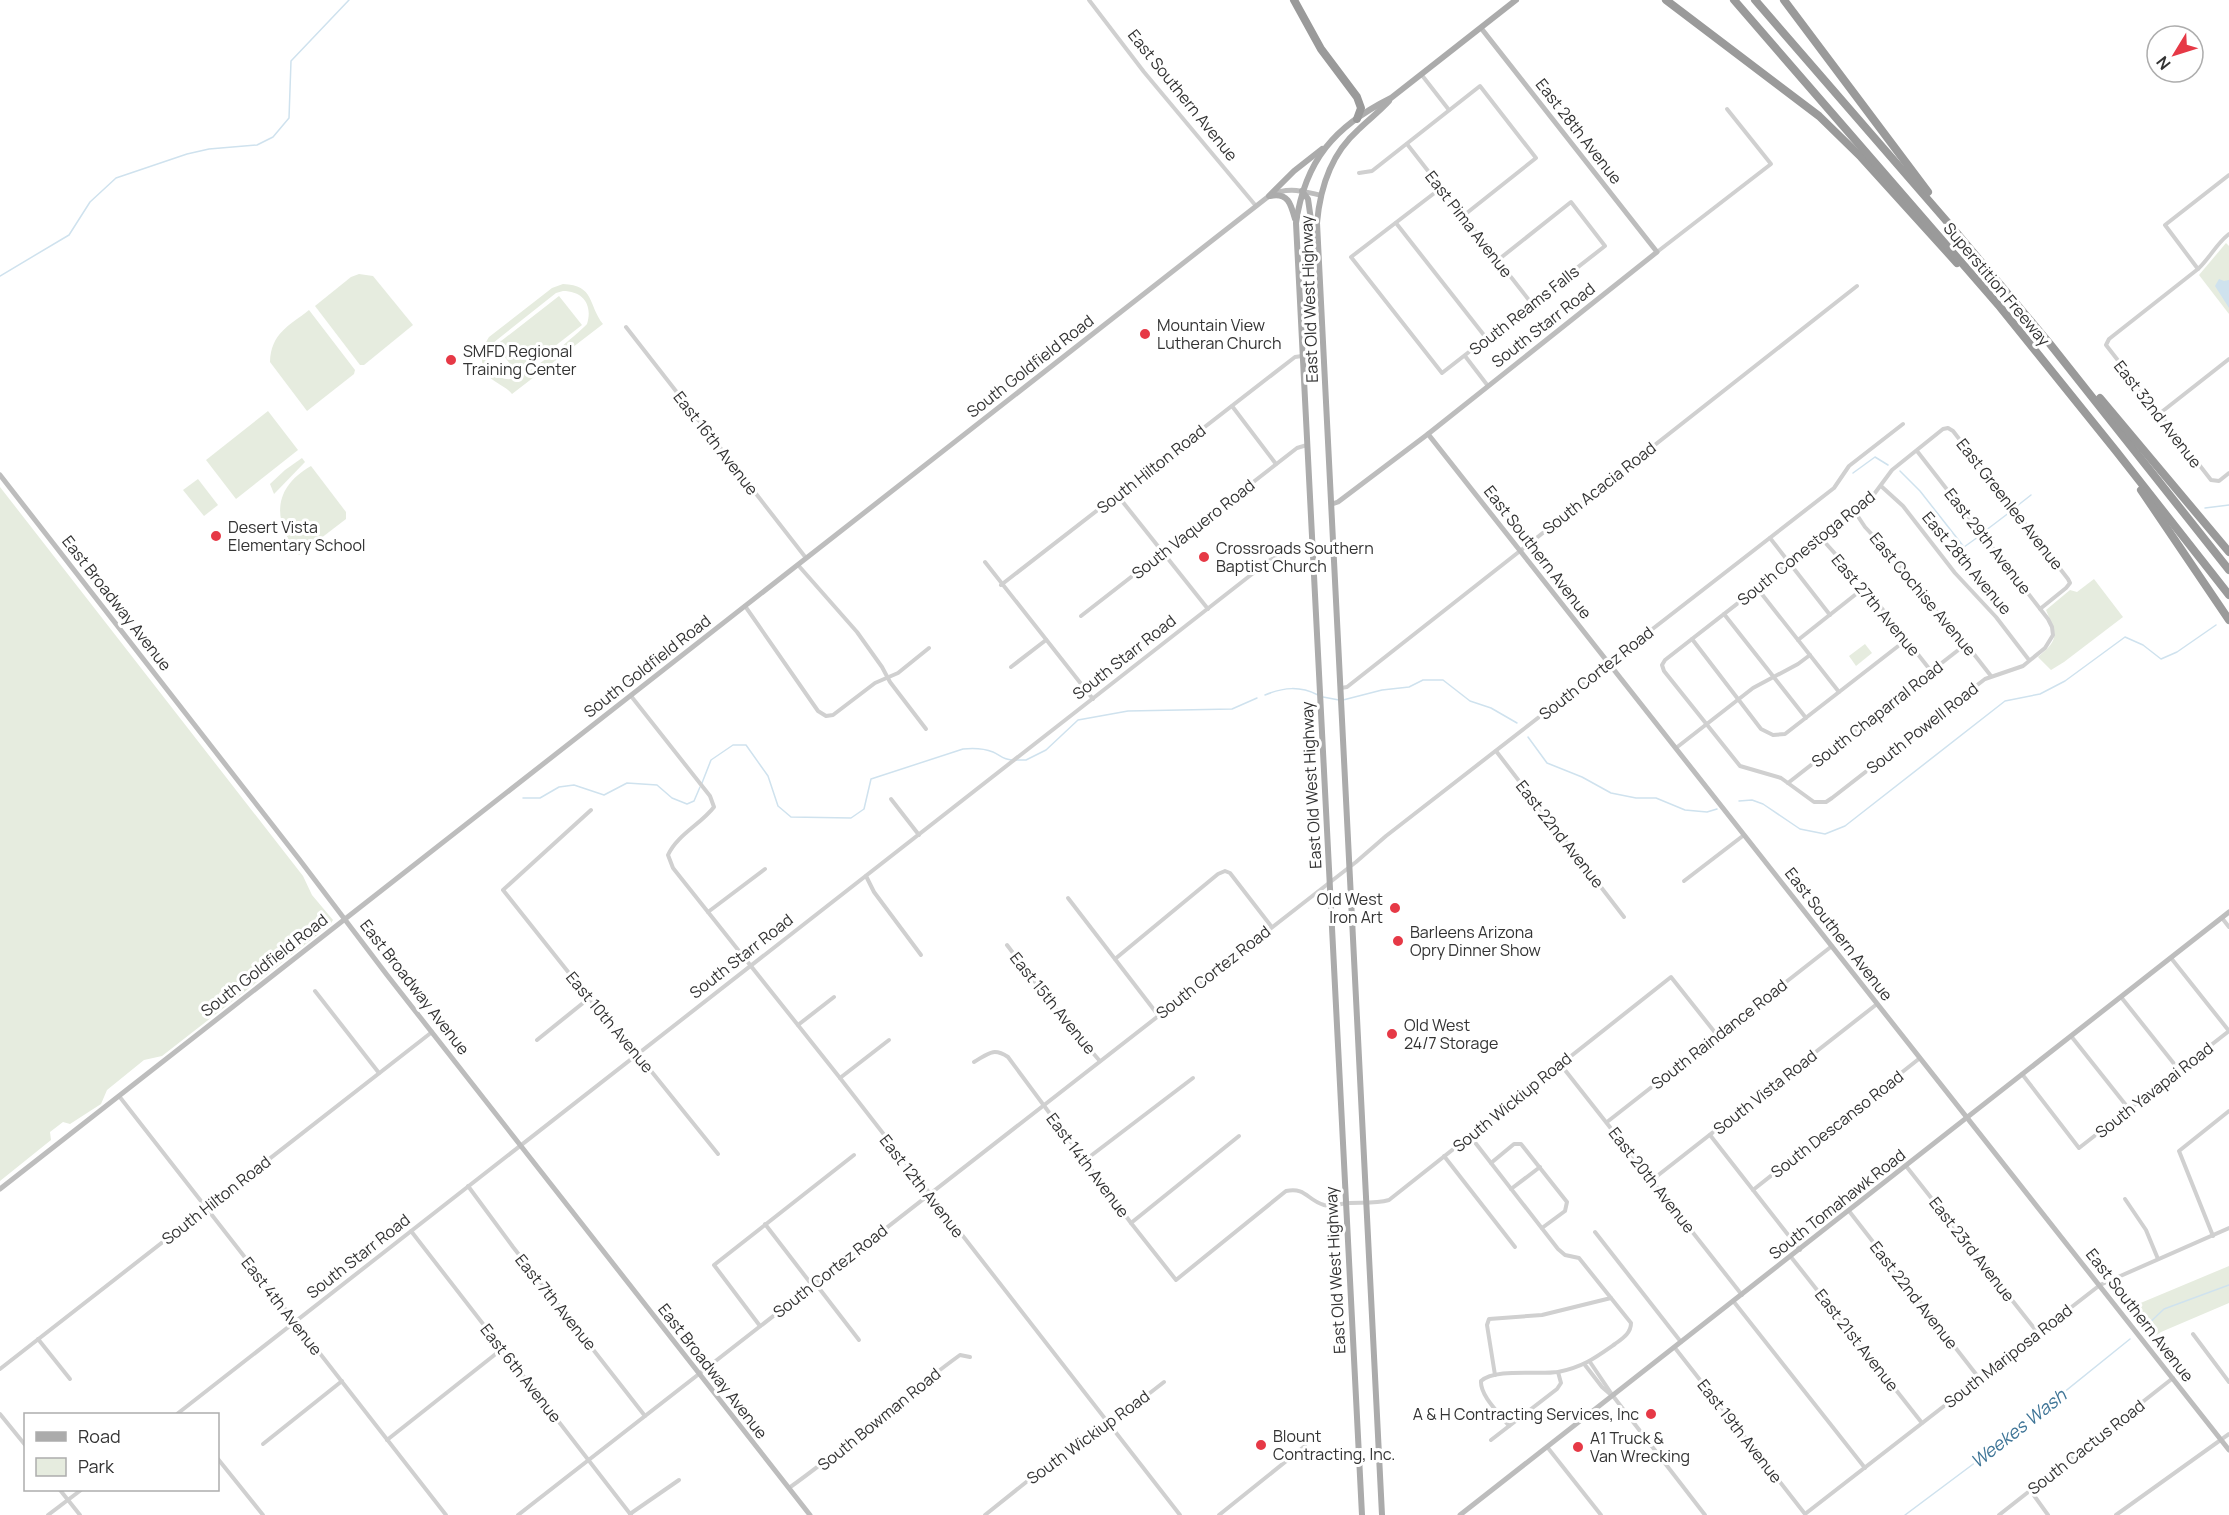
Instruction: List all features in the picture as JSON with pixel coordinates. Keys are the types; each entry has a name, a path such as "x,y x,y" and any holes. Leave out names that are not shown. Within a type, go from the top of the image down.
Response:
{"highway":[{"path":"1294,0 1321,49 1357,97 1361,108 1358,118"},
{"path":"1666,0 1819,116 1861,157 1950,256 2000,307"},
{"name":"Superstition Freeway","path":"1734,0 2000,307 2229,595"},
{"name":"Superstition Freeway","path":"1755,0 2050,344 2229,570"},
{"path":"1784,0 1956,232"},
{"path":"2050,344 2106,405 2229,552"},
{"path":"2116,451 2229,620"}],"main road":[{"path":"1391,98 1516,0"},
{"name":"East 28th Avenue","path":"1481,27 1657,252"},
{"name":"East Old West Highway","path":"1362,1515 1296,223 1302,191 1314,164 1332,141 1358,118 1374,106 1391,98"},
{"name":"East Old West Highway","path":"1382,1515 1317,223 1320,195 1330,168 1347,141 1379,113 1391,98"},
{"path":"1269,196 1294,171 1332,141"},
{"name":"South Goldfield Road","path":"0,1189 1269,196 1287,189 1320,195"},
{"path":"1302,191 1309,204 1319,265"},
{"path":"1269,196 1281,195 1288,200 1296,223"},
{"name":"South Starr Road","path":"1332,504 1338,502 1428,434 1657,252"},
{"name":"East Southern Avenue","path":"1428,434 2229,1450"},
{"name":"East Broadway Avenue","path":"0,475 810,1515"},
{"name":"South Tomahawk Road","path":"1460,1515 2229,912"}],"street":[{"name":"East Southern Avenue","path":"1089,0 1144,72 1256,207"},
{"path":"1421,74 1449,110"},
{"path":"1359,173 1372,171 1479,86 1536,158 1463,216"},
{"name":"South Starr Road","path":"1657,252 1771,164 1727,109"},
{"name":"East Pima Avenue","path":"1407,144 1532,304"},
{"path":"2229,175 2165,225 2198,269 2208,259 2217,243 2229,234"},
{"path":"1441,188 1396,223 1486,339"},
{"name":"South Reams Falls","path":"1396,223 1351,257 1442,373 1605,246 1571,202 1498,260"},
{"name":"East 32nd Avenue","path":"2198,269 2106,343 2108,349 2210,479 2215,482 2229,473"},
{"name":"South Acacia Road","path":"1341,688 1347,687 1857,286"},
{"name":"East 16th Avenue","path":"626,327 806,559"},
{"name":"South Hilton Road","path":"1001,585 1295,357 1302,356"},
{"path":"1465,356 1488,386"},
{"path":"2159,414 2229,359"},
{"path":"1232,406 1276,464"},
{"name":"South Cortez Road","path":"518,1515 1834,488 1849,466 1904,424"},
{"name":"South Conestoga Road","path":"1706,724 1664,671 1662,665 1665,660 1855,512 1874,496 1892,470 1948,428"},
{"name":"East Greenlee Avenue","path":"1948,428 1953,430 2070,583 2040,609"},
{"name":"South Vaquero Road","path":"1081,616 1297,448 1307,445"},
{"name":"East 29th Avenue","path":"1917,451 2040,609 2052,627 2052,635"},
{"name":"East 28th Avenue","path":"1881,486 1903,506 1955,573 1996,617 2029,660"},
{"path":"1118,496 1208,609"},
{"name":"East Cochise Avenue","path":"1855,512 1991,676"},
{"path":"1770,538 1830,615"},
{"name":"East 27th Avenue","path":"1821,538 1865,588 1931,671"},
{"name":"South Starr Road","path":"180,1413 1276,556 1289,552 1334,549"},
{"path":"984,562 1093,699"},
{"path":"798,565 857,632 926,729"},
{"path":"1757,588 1839,692"},
{"path":"1798,640 1865,588"},
{"path":"745,606 819,711 826,716 833,715 875,683 897,673 930,648"},
{"path":"1725,614 1806,718"},
{"name":"South Powell Road","path":"1788,783 1809,800 1820,802 1832,798 1991,676 2016,669 2029,660 2045,648 2052,635"},
{"path":"1692,639 1761,729 1773,735 1785,734 1906,640"},
{"path":"1011,667 1046,640"},
{"name":"South Chaparral Road","path":"1788,783 1966,644"},
{"path":"1676,748 1753,688 1810,655"},
{"name":"East 12th Avenue","path":"631,696 710,796 714,807 706,817 672,846 668,855 673,868 840,1078 1180,1515"},
{"path":"1706,724 1740,766 1781,778 1788,783"},
{"name":"East 22nd Avenue","path":"1496,751 1624,917"},
{"path":"891,799 919,835"},
{"name":"East 10th Avenue","path":"591,810 503,890 588,999 718,1154"},
{"path":"1684,881 1744,835"},
{"path":"708,912 765,869"},
{"path":"1116,959 1218,874 1225,871 1230,873 1271,927"},
{"path":"866,876 874,892 921,955"},
{"path":"1068,898 1158,1014"},
{"path":"2222,918 2229,927"},
{"name":"East 15th Avenue","path":"1007,945 1061,1016 1099,1060"},
{"name":"South Raindance Road","path":"1607,1122 1832,946"},
{"path":"2171,958 2229,1031"},
{"name":"South Wickiup Road","path":"1345,1203 1389,1200 1671,976 1717,1035"},
{"path":"315,991 379,1073"},
{"path":"798,1025 834,997"},
{"path":"2121,997 2179,1070"},
{"path":"537,1040 588,999"},
{"name":"South Vista Road","path":"1652,1179 1877,1004"},
{"name":"South Yavapai Road","path":"2022,1074 2079,1148 2229,1031"},
{"name":"South Hilton Road","path":"0,1369 432,1032"},
{"path":"2071,1036 2129,1109"},
{"path":"840,1078 890,1040"},
{"name":"East 14th Avenue","path":"974,1062 991,1052 999,1052 1008,1058 1176,1280 1286,1191 1296,1189 1302,1191 1323,1205 1333,1206 1345,1203"},
{"name":"South Descanso Road","path":"1753,1190 1920,1058"},
{"name":"East 20th Avenue","path":"1561,1065 1742,1296"},
{"path":"1084,1161 1193,1078"},
{"name":"East 4th Avenue","path":"119,1096 446,1515"},
{"path":"2213,1236 2179,1151 2229,1111"},
{"path":"1710,1135 1800,1250"},
{"path":"1131,1223 1239,1136"},
{"path":"1470,1136 1565,1255 1579,1258 1631,1327 1626,1335 1588,1364 1558,1372 1495,1375 1481,1381 1481,1387 1509,1426"},
{"path":"1491,1163 1514,1144 1521,1144 1540,1167 1568,1205 1564,1211 1542,1228"},
{"path":"760,1326 714,1265 854,1155"},
{"path":"1444,1156 1515,1247"},
{"name":"East 23rd Avenue","path":"1906,1166 2038,1333"},
{"path":"1511,1189 1540,1167"},
{"name":"East 7th Avenue","path":"468,1186 645,1416"},
{"path":"2125,1199 2146,1230 2158,1259"},
{"name":"East 22nd Avenue","path":"1849,1211 1979,1378"},
{"path":"765,1224 859,1340"},
{"name":"South Mariposa Road","path":"1806,1514 2100,1285 2229,1228"},
{"name":"East 6th Avenue","path":"411,1231 631,1515"},
{"path":"1595,1232 1682,1343"},
{"name":"East 21st Avenue","path":"1791,1257 1922,1423"},
{"path":"1495,1375 1487,1325 1489,1319 1542,1315 1611,1298"},
{"path":"1734,1302 1865,1468"},
{"path":"2193,1335 2229,1382"},
{"path":"38,1339 70,1378"},
{"name":"East 19th Avenue","path":"1675,1347 1806,1514"},
{"path":"387,1440 502,1349"},
{"name":"South Bowman Road","path":"789,1488 960,1355 970,1357"},
{"path":"1588,1364 1705,1515"},
{"path":"1491,1440 1557,1389 1561,1383 1558,1372"},
{"name":"South Cactus Road","path":"1999,1515 2173,1378"},
{"path":"263,1444 342,1381"},
{"name":"South Wickiup Road","path":"985,1515 1080,1439 1108,1424 1164,1382"},
{"path":"0,1414 24,1444"},
{"path":"2116,1515 2229,1434"},
{"path":"1219,1515 1305,1446"},
{"path":"1548,1448 1601,1515"},
{"path":"219,1460 263,1515"},
{"path":"631,1515 679,1480"},
{"path":"2030,1490 2048,1515"},
{"path":"61,1491 80,1515"},
{"path":"48,1515 80,1491"}],"green space":[{"path":"2226,243 2229,246 2229,314 2199,275"},
{"path":"359,274 373,276 413,325 364,365 360,365 315,306 351,277"},
{"path":"563,284 581,288 586,292 603,324 512,394 488,376 482,360 484,348 489,337 552,288","holes":["556,293 576,293 585,300 589,311 587,324 531,370 516,378 502,378 496,375 488,359 493,343"]},
{"path":"559,296 582,325 518,375 496,345"},
{"path":"309,310 355,370 354,374 307,411 270,362 274,344 282,331"},
{"path":"268,411 298,450 236,499 206,460"},
{"path":"302,458 305,462 274,494 270,484"},
{"path":"311,466 346,512 346,519 299,555 284,530 280,507 289,485"},
{"path":"198,479 218,505 204,516 183,490"},
{"path":"0,487 303,876 312,895 333,920 330,925 162,1056 144,1060 107,1090 101,1104 70,1124 63,1122 50,1132 51,1140 0,1181"},
{"path":"2094,579 2123,617 2051,670 2038,657 2050,645 2054,635 2046,610 2070,590 2077,592"},
{"path":"1865,644 1872,653 1856,666 1849,656"},
{"path":"2229,1266 2229,1303 2154,1337 2131,1307"}],"water":[{"path":"2219,279 2229,280 2229,308 2215,286"}],"waterway":[{"path":"0,276 69,235 90,202 116,178 187,154 209,149 257,145 273,137 289,118 291,61 349,0"},
{"path":"1853,473 1875,457 1888,465"},
{"path":"1900,471 1920,491 1964,547 1978,537"},
{"path":"2017,506 2031,495"},
{"path":"2205,508 2229,505"},
{"path":"1985,531 2010,512"},
{"path":"1739,801 1752,800 1763,804 1800,829 1825,834 1845,826 2005,701 2040,694 2065,681 2125,637 2143,645 2161,659 2177,652 2216,625"},
{"path":"1343,700 1382,690 1409,687 1423,680 1443,680 1470,701 1491,708 1517,723"},
{"path":"1265,695 1279,690 1292,689 1305,690 1318,695"},
{"path":"1323,697 1339,700"},
{"path":"1016,760 1026,760 1046,750 1078,720 1128,711 1232,709 1257,698"},
{"path":"1528,737 1547,763 1582,777 1611,793 1636,798 1656,798 1685,810 1707,812 1717,809"},
{"path":"702,783 711,760 733,745 746,745 768,776 778,806 791,817 851,818 864,809 871,779 963,749 986,750 1012,760"},
{"path":"523,798 540,798 559,787 574,785 604,795 627,783 657,785 672,798 687,804 694,801 700,787"},
{"name":"Weekes Wash","path":"2145,1327 2164,1309 2229,1285"},
{"name":"Weekes Wash","path":"1905,1515 1996,1447 2130,1339"}],"place":[{"name":"Mountain View Lutheran Church","path":"1145,334"},
{"name":"SMFD Regional Training Center","path":"451,360"},
{"name":"Desert Vista Elementary School","path":"216,536"},
{"name":"Crossroads Southern Baptist Church","path":"1204,557"},
{"name":"Old West Iron Art","path":"1395,908"},
{"name":"Barleens Arizona Opry Dinner Show","path":"1398,941"},
{"name":"Old West 24/7 Storage","path":"1392,1034"},
{"name":"A & H Contracting Services, Inc","path":"1651,1414"},
{"name":"Blount Contracting, Inc.","path":"1261,1445"},
{"name":"A1 Truck & Van Wrecking","path":"1578,1447"}]}
